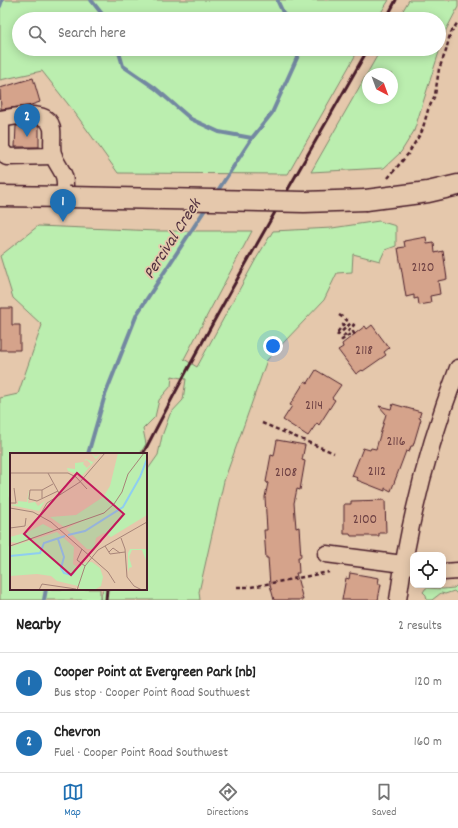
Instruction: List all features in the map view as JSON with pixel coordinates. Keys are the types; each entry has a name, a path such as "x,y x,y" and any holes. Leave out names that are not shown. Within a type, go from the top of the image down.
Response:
{"main road":[{"path":"0,196 304,202 375,199 458,186"}],"street":[{"path":"54,156 15,158 7,156 1,149 0,119 34,115 42,116 48,121 52,128 55,162 64,175 66,197"},
{"path":"398,600 408,565 418,493 435,434 454,392 458,368"},
{"path":"326,554 408,565"},
{"path":"446,572 458,571"}],"path":[{"path":"446,51 450,34 458,22"},
{"path":"388,178 408,154 422,131 428,110 435,95 439,69 444,56"},
{"path":"340,315 347,320 336,334 338,335 351,323 354,325 341,339 342,340 353,332 355,335"},
{"path":"262,423 334,453"},
{"path":"237,587 251,587 329,572"}],"green space":[{"path":"0,0 389,0 381,12 12,12 12,56 355,56 288,174 118,173 75,113 42,71 0,80"},
{"path":"409,0 458,0 458,7 446,30 446,12 402,12"},
{"path":"377,56 438,56 414,131 401,152 384,168 311,172 362,82 362,104 398,104 398,68 370,68"},
{"path":"379,221 396,226 396,246 385,250 380,261 353,254 352,272 337,273 324,300 267,360 224,481 199,592 200,600 0,600 0,398 18,394 42,325 13,298 0,256 38,226 157,231 252,231 184,359 197,367 273,231 332,228"},
{"path":"458,585 458,595 454,591 445,594 441,593 432,600 427,600 426,595 423,592 426,588 454,588"}],"building":[{"path":"33,78 40,102 28,106 1,109 0,88"},
{"path":"16,126 39,126 39,147 15,147"},
{"path":"426,237 427,244 434,243 435,253 443,251 447,279 438,281 440,294 430,296 431,303 419,305 418,298 414,299 414,295 406,297 398,248 405,247 404,241"},
{"path":"0,308 12,308 12,325 20,325 20,350 0,350"},
{"path":"372,325 389,348 384,352 386,355 363,371 362,370 356,374 338,350 343,347 342,344 365,326 367,329"},
{"path":"316,370 341,385 332,398 335,400 319,425 317,423 308,436 283,420 292,406 290,405 305,381 308,383"},
{"path":"393,404 421,412 419,418 421,419 413,446 411,446 409,452 406,451 391,491 385,488 385,491 357,480 358,478 352,476 363,448 370,450 371,448 376,449 386,414 379,406 391,409"},
{"path":"277,440 305,445 302,460 305,461 300,490 297,489 294,503 296,528 299,527 301,557 298,557 299,573 296,573 303,600 274,600 270,585 264,530 267,530 265,497 271,455 274,456"},
{"path":"385,500 386,533 379,533 379,536 351,536 350,534 344,534 344,504 351,504 351,501"},
{"path":"350,573 379,578 378,584 381,584 378,600 342,600 346,578 349,579"}],"waterway":[{"path":"0,6 2,0"},
{"path":"91,0 100,12"},
{"name":"Percival Creek","path":"278,0 283,12"},
{"path":"120,56 123,66 155,88 191,119 219,132 252,138"},
{"name":"Percival Creek","path":"215,195 252,138 272,113 298,56"},
{"name":"Percival Creek","path":"88,453 105,395 137,314 208,205"},
{"name":"Percival Creek","path":"44,600 46,590"}],"railway":[{"path":"390,12 396,0"},
{"path":"144,453 225,301 364,56"},
{"path":"106,600 107,590"}],"place":[{"name":"Chevron","path":"27,137"},
{"name":"Cooper Point at Evergreen Park [nb]","path":"63,222"}]}
